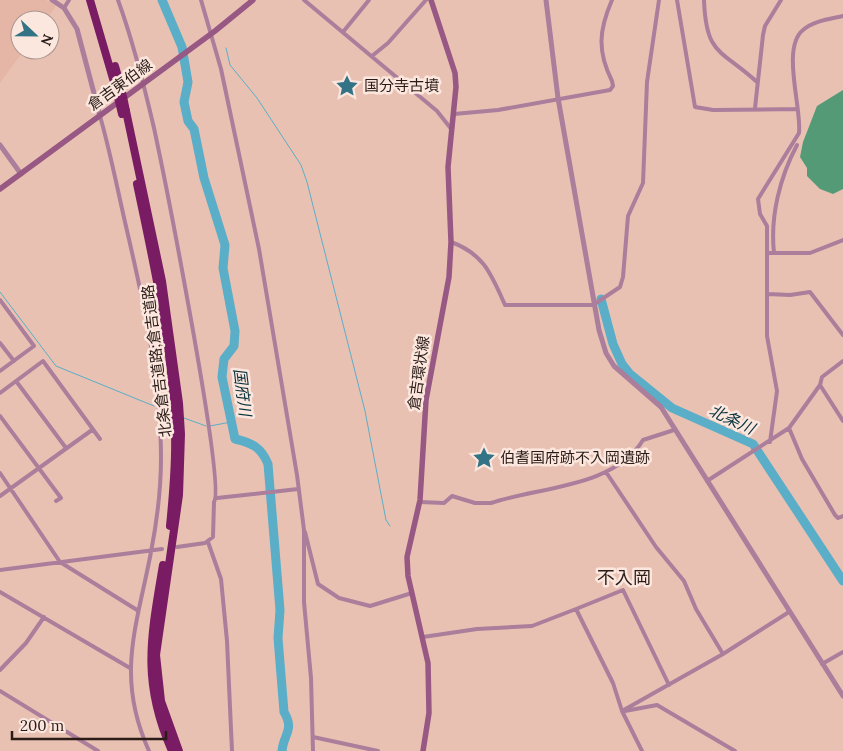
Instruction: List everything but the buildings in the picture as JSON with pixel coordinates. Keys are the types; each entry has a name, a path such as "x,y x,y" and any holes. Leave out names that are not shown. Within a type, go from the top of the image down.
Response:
{"highway":[{"name":"北条倉吉道路;倉吉道路","path":"90,0 118,88"},
{"name":"北条倉吉道路;倉吉道路","path":"95,0 124,112 162,281 179,403 181,442 179,496 159,619 156,655 161,701 179,751"},
{"name":"北条倉吉道路;倉吉道路","path":"124,112 157,282 173,403 175,442 173,495 152,624 150,655 155,703 172,751"}],"main road":[{"name":"倉吉東伯線","path":"0,189 254,0"},
{"name":"倉吉環状線","path":"423,751 429,690 423,637 412,592 407,557 420,502 426,400 449,277 451,242 448,167 454,114 455,73 431,0"}],"street":[{"path":"52,0 64,8 77,29 100,116 144,304 155,372 161,459 152,551 137,610 131,644 130,668 135,712 140,731 149,751"},
{"path":"64,8 69,0"},
{"path":"118,0 143,84 154,129 195,343 219,497"},
{"path":"201,0 221,69 259,249 298,489 304,530 304,602 311,678 313,751"},
{"path":"304,0 437,111 452,130"},
{"path":"343,32 369,0"},
{"path":"372,56 388,43 426,0"},
{"path":"546,0 558,98 593,304 606,353 614,366 661,407 843,696"},
{"path":"454,114 498,110 610,90 613,86 600,44 602,24 612,0"},
{"path":"451,242 468,248 477,255 495,282 505,305 593,304 620,287 623,277 628,216 643,183 647,82 660,0"},
{"path":"677,0 695,107 713,110 754,108 797,109"},
{"path":"704,0 705,22 712,44 726,59 757,82"},
{"path":"754,108 765,26 781,0"},
{"path":"770,442 777,391 767,336 767,226 760,214 758,198 799,133 800,120 794,83 795,42 801,32 808,26 843,16"},
{"path":"0,145 21,174"},
{"path":"774,252 774,222 780,190 789,160 797,145"},
{"path":"767,253 810,253 843,240"},
{"path":"768,294 790,295 810,292 843,335"},
{"path":"0,300 34,346 0,371"},
{"path":"0,343 14,361"},
{"path":"0,393 44,361 100,439"},
{"path":"707,481 789,428 820,385 822,377 843,361"},
{"path":"16,381 66,448"},
{"path":"820,385 843,421"},
{"path":"0,416 61,498 56,501"},
{"path":"789,428 802,459 835,516 838,518 843,516"},
{"path":"0,496 92,430"},
{"path":"420,502 444,503 452,496 475,503 491,503 606,472 625,461 636,451 643,440 674,430"},
{"path":"606,472 656,547 684,581 696,609 723,654"},
{"path":"0,473 60,562 137,610"},
{"path":"177,547 208,542 213,537 214,502 219,497 298,489"},
{"path":"304,530 317,572 318,584 339,598 370,606 412,592"},
{"path":"208,542 221,579 227,642 232,751"},
{"path":"0,570 162,549"},
{"path":"423,637 477,630 532,626 623,590 669,685"},
{"path":"0,592 130,668"},
{"path":"576,609 613,683 622,711 642,751"},
{"path":"622,711 723,654 789,612"},
{"path":"0,670 26,643 44,617"},
{"path":"822,664 843,652"},
{"path":"0,691 98,751"},
{"path":"622,711 657,706 735,751"},
{"path":"313,737 378,751"}],"shaded area":[{"path":"0,0 46,0 56,6 53,10 10,10 10,60 17,60 0,83"}],"green space":[{"path":"843,90 843,189 833,194 820,189 807,176 807,168 800,157 803,142 817,106"}],"waterway":[{"name":"国府川","path":"162,0 182,47 188,82 184,102 188,121 194,129 204,178 225,245 223,268 235,331 234,346 224,359 222,377 235,439 246,442 259,450 268,464 280,610 278,638 284,712 288,723 288,732 282,751"},
{"path":"226,48 230,65 257,98 301,165 307,182 365,411 386,520 390,526"},
{"path":"0,292 56,366 154,406"},
{"name":"北条川","path":"601,299 613,344 622,364 630,374 672,408 753,444 843,581"},
{"path":"184,418 206,426"},
{"path":"210,426 231,422"}],"place":[{"name":"国分寺古墳","path":"347,86"},
{"name":"伯耆国府跡不入岡遺跡","path":"484,458"}],"district":[{"name":"不入岡","path":"624,578"}]}
